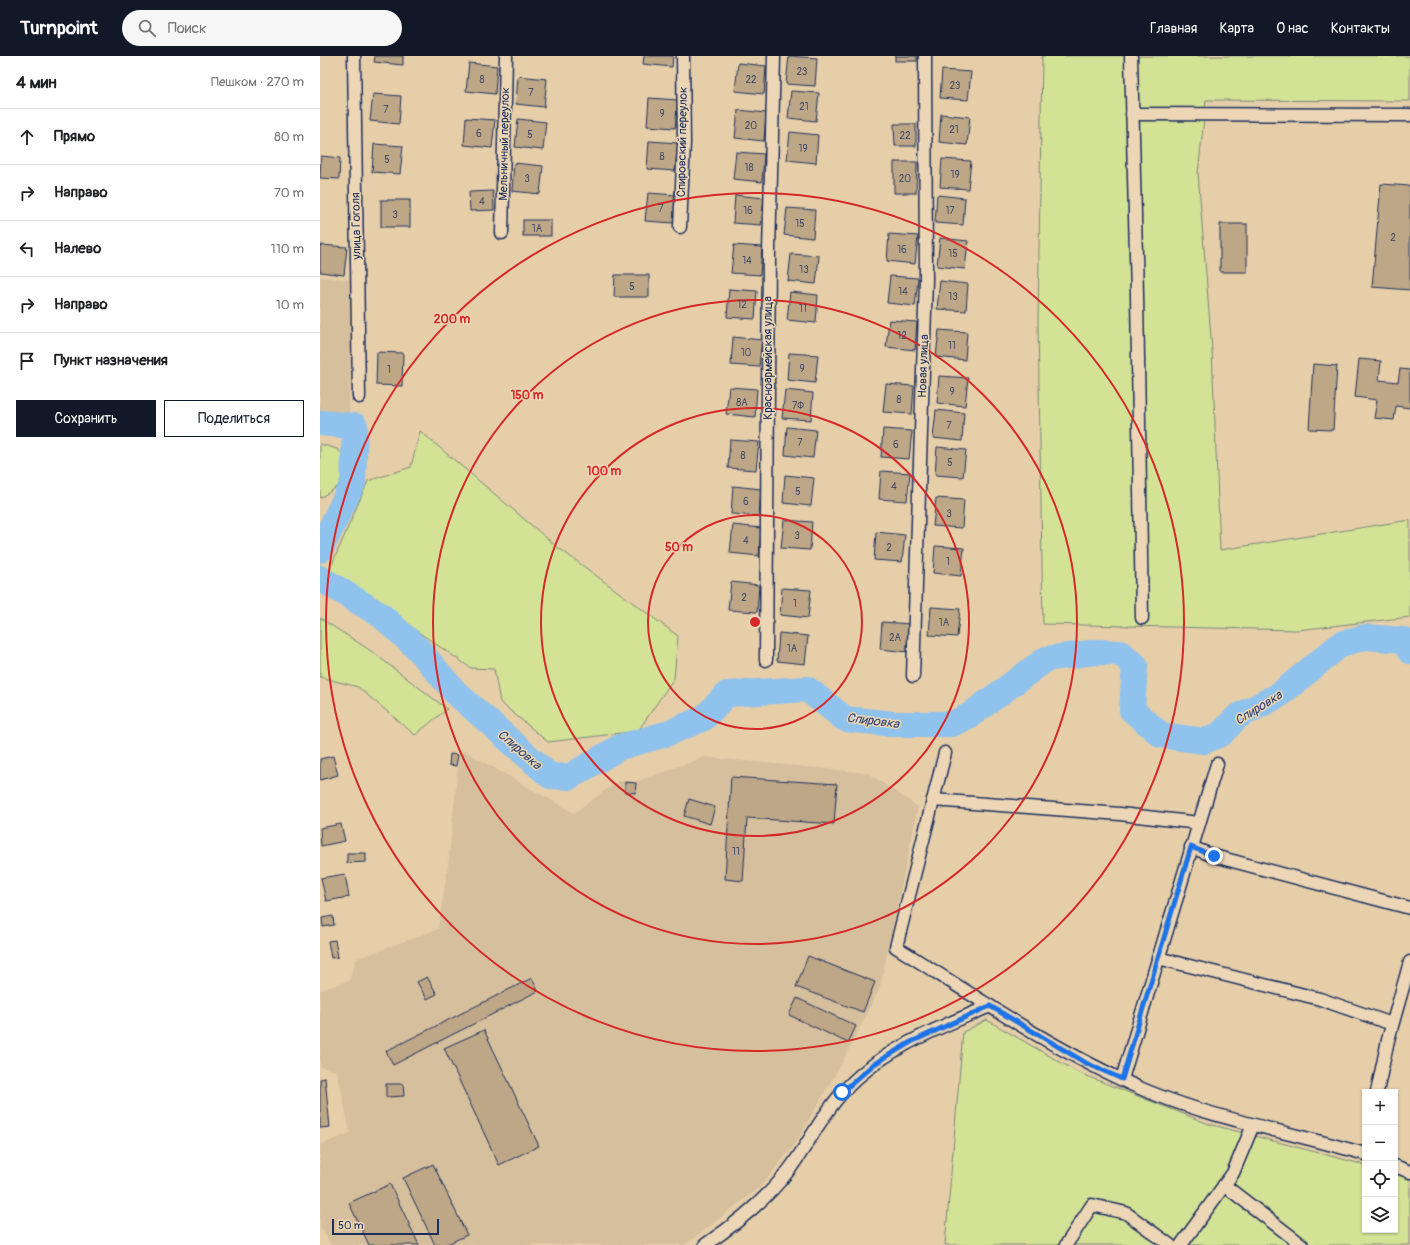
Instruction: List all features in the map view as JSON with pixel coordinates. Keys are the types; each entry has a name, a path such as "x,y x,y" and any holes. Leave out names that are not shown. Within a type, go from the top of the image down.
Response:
{"street":[{"name":"улица Гоголя","path":"354,56 359,396"},
{"name":"Мельничный переулок","path":"502,233 506,56"},
{"name":"Спировский переулок","path":"680,228 684,143 683,56"},
{"name":"Красноармейская улица","path":"766,660 769,252 774,56"},
{"name":"Новая улица","path":"913,676 926,279 925,56"},
{"path":"1131,56 1137,295 1142,618"},
{"path":"1132,114 1410,115"},
{"path":"945,753 896,947 990,1006 1086,1063 1143,1089 1213,1114 1362,1152"},
{"path":"1122,1079 1217,764"},
{"path":"933,800 1120,814 1199,823"},
{"path":"1191,847 1214,856 1410,908"},
{"path":"1158,958 1320,999 1392,1024"},
{"path":"1378,1089 1392,1024 1410,962"},
{"path":"705,1245 731,1227 761,1200 789,1170 822,1119 842,1092 874,1064 911,1042 990,1006"},
{"path":"1181,1245 1233,1173 1253,1125"},
{"path":"1398,1167 1410,1172"},
{"path":"1224,1185 1302,1245"},
{"path":"1066,1245 1092,1205 1126,1213 1170,1245"}],"shaded area":[{"path":"320,277 352,280 349,414 320,411"},
{"path":"462,750 574,813 618,781 635,782 705,757 868,773 918,807 880,987 843,1061 795,1144 761,1186 685,1245 331,1245 320,1226 320,1145 350,1133 337,1071 320,1067 320,990 349,981 356,959 438,929 448,866 458,767"}],"green space":[{"path":"1042,56 1410,56 1410,101 1206,100 1198,173 1212,350 1220,550 1410,520 1410,617 1297,630 1043,624 1038,322"},
{"path":"420,431 556,546 678,636 674,678 638,731 548,742 500,702 494,669 471,668 329,571 368,481 411,467"},
{"path":"320,444 337,449 350,461 348,480 320,498"},
{"path":"320,618 371,651 447,709 415,735 358,687 320,677"},
{"path":"987,1020 1079,1073 1209,1124 1362,1164 1362,1233 1398,1233 1398,1174 1410,1177 1410,1245 945,1245 963,1032"}],"building":[{"path":"375,56 403,56 403,65 374,62"},
{"path":"644,56 673,56 672,67 643,64"},
{"path":"789,56 817,58 815,86 786,84"},
{"path":"895,56 917,56 917,61 895,61"},
{"path":"469,63 497,66 495,94 466,91"},
{"path":"738,63 766,66 764,94 735,91"},
{"path":"942,70 971,72 968,100 940,98"},
{"path":"518,76 547,79 544,107 516,104"},
{"path":"791,91 819,93 816,121 788,118"},
{"path":"373,94 401,96 399,124 370,121"},
{"path":"649,98 678,100 675,128 647,126"},
{"path":"738,110 766,113 764,141 735,138"},
{"path":"941,114 970,117 967,145 939,142"},
{"path":"466,118 495,120 492,148 464,145"},
{"path":"518,119 546,122 543,150 515,147"},
{"path":"894,124 916,124 916,146 895,146"},
{"path":"790,132 818,135 816,163 787,160"},
{"path":"649,141 678,143 675,171 647,169"},
{"path":"374,144 403,146 400,174 372,172"},
{"path":"736,152 764,154 762,182 733,179"},
{"path":"321,156 340,158 339,179 320,178"},
{"path":"942,159 971,161 968,189 940,187"},
{"path":"894,162 917,162 916,193 894,193"},
{"path":"514,163 543,166 540,194 512,191"},
{"path":"1381,184 1410,186 1410,290 1372,287"},
{"path":"493,191 494,210 470,211 469,192"},
{"path":"648,193 676,195 674,223 645,221"},
{"path":"735,195 764,198 761,225 733,223"},
{"path":"937,195 965,198 963,225 935,223"},
{"path":"381,200 410,200 410,227 381,227"},
{"path":"787,208 815,210 813,238 784,235"},
{"path":"523,220 551,220 551,236 523,236"},
{"path":"1220,224 1247,224 1247,272 1220,272"},
{"path":"889,234 918,236 915,264 887,261"},
{"path":"940,238 968,241 965,269 937,266"},
{"path":"320,245 347,247 344,275 320,272"},
{"path":"734,245 762,247 760,275 731,273"},
{"path":"791,254 819,256 816,284 788,281"},
{"path":"615,275 649,275 649,297 614,297"},
{"path":"890,276 918,278 915,306 887,303"},
{"path":"940,281 968,284 966,311 937,309"},
{"path":"729,289 757,291 755,319 727,317"},
{"path":"790,292 818,295 816,323 787,320"},
{"path":"889,320 917,322 915,350 886,347"},
{"path":"939,330 967,332 965,360 936,357"},
{"path":"733,337 762,340 759,367 731,365"},
{"path":"377,352 403,353 402,386 376,385"},
{"path":"789,353 818,355 815,383 787,380"},
{"path":"1359,359 1381,361 1379,380 1398,382 1400,369 1410,370 1410,408 1396,406 1394,420 1374,418 1377,400 1355,397"},
{"path":"1313,364 1337,366 1333,430 1309,429"},
{"path":"939,376 968,378 965,406 937,403"},
{"path":"886,384 914,386 912,414 883,412"},
{"path":"729,387 757,389 755,417 726,414"},
{"path":"785,390 813,393 811,420 782,418"},
{"path":"936,410 964,413 962,441 933,438"},
{"path":"787,427 816,430 813,458 785,455"},
{"path":"883,429 912,431 909,459 881,457"},
{"path":"730,440 759,442 756,470 728,468"},
{"path":"937,447 966,450 963,477 935,475"},
{"path":"881,471 910,473 907,501 879,499"},
{"path":"785,475 814,478 811,506 783,503"},
{"path":"733,486 761,489 759,516 731,514"},
{"path":"936,498 964,500 962,528 933,526"},
{"path":"784,520 812,522 810,550 781,548"},
{"path":"733,525 761,528 759,556 730,553"},
{"path":"876,532 905,535 902,562 874,560"},
{"path":"935,546 964,548 961,576 933,573"},
{"path":"731,582 759,585 757,612 728,610"},
{"path":"782,588 811,590 808,618 780,615"},
{"path":"931,607 960,609 957,637 929,635"},
{"path":"882,622 911,624 908,652 880,649"},
{"path":"779,633 808,636 805,664 777,661"},
{"path":"450,754 458,755 456,766 449,765"},
{"path":"333,756 338,775 320,780 320,759"},
{"path":"731,777 837,784 834,824 747,818 743,881 725,879"},
{"path":"625,782 636,783 635,793 625,792"},
{"path":"689,799 715,807 710,824 684,816"},
{"path":"341,824 345,841 321,846 320,828"},
{"path":"347,853 366,853 366,862 347,863"},
{"path":"345,874 349,897 326,901 321,878"},
{"path":"333,916 334,925 323,927 322,918"},
{"path":"335,940 338,957 331,958 328,941"},
{"path":"808,956 875,982 863,1012 796,987"},
{"path":"427,977 437,994 427,999 417,982"},
{"path":"532,978 538,991 393,1065 386,1051"},
{"path":"797,998 856,1026 848,1043 789,1015"},
{"path":"484,1030 539,1146 499,1165 444,1048"},
{"path":"325,1078 330,1127 320,1128 320,1079"},
{"path":"386,1084 403,1084 404,1096 386,1097"},
{"path":"433,1164 467,1235 445,1245 435,1245 403,1178"},
{"path":"390,1184 419,1245 369,1245 349,1203"}],"waterway":[{"name":"Спировка","path":"320,423 355,426 353,483 320,550"},
{"name":"Спировка","path":"320,578 382,616 419,650 456,693 550,776 569,777 620,747 666,734 704,718 727,694 807,689 845,719 894,724 952,724 969,716 1046,659 1096,652 1120,653 1135,665 1132,710 1161,735 1204,741 1221,734 1237,717 1279,695 1341,644 1365,637 1403,640 1410,651"}],"route":[{"path":"842,1092 874,1064 911,1042 990,1006 1086,1063 1122,1079 1191,847 1214,856"}]}
